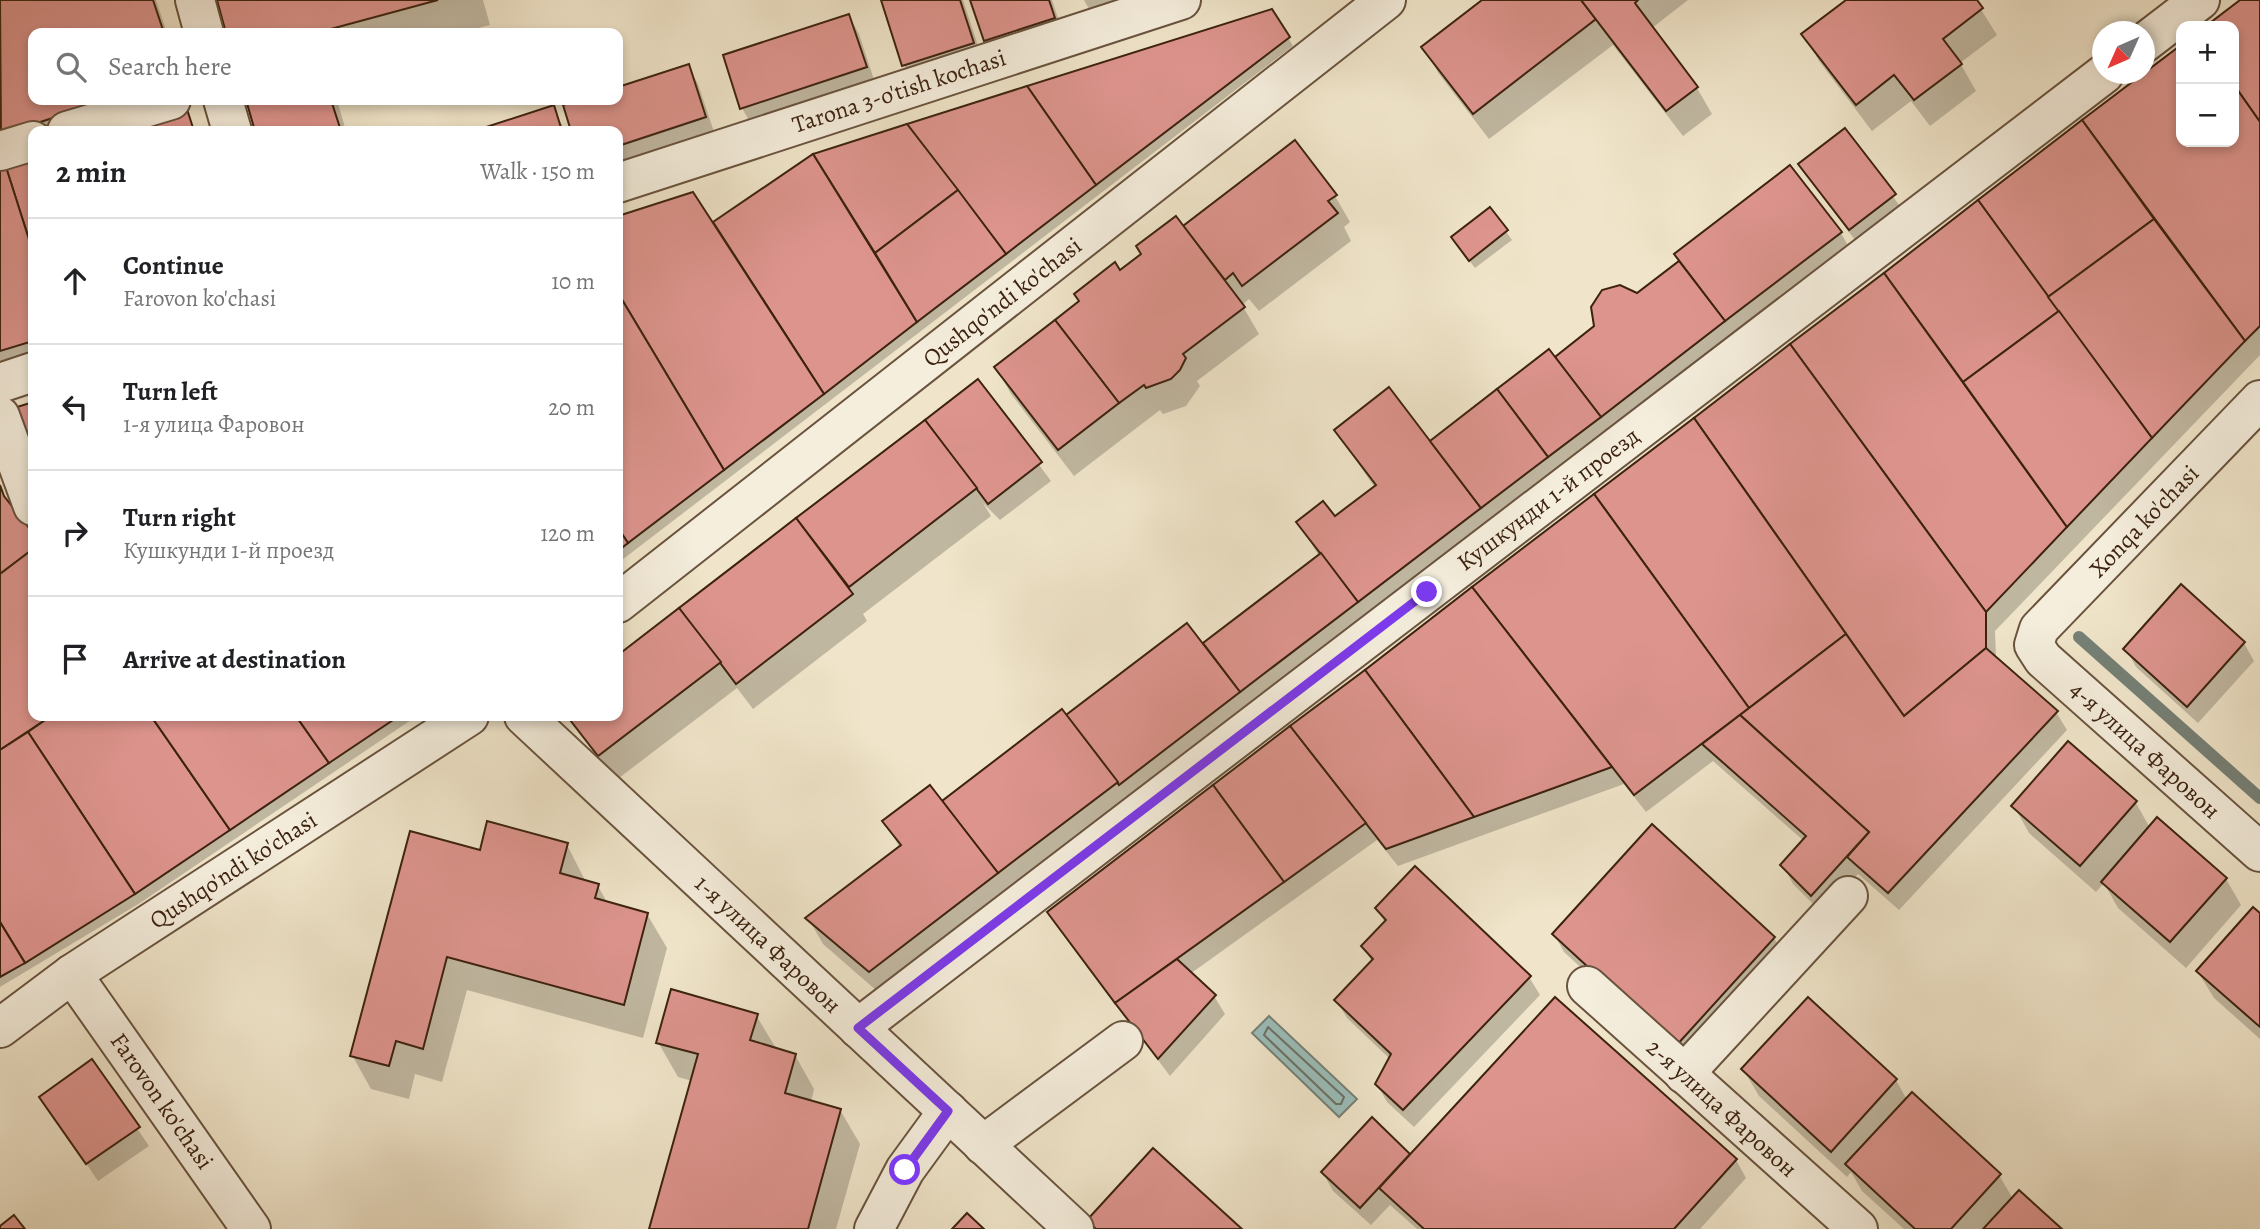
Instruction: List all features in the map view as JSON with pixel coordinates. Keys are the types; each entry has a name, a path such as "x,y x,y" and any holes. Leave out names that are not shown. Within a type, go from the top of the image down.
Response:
{"street":[{"path":"195,0 203,28"},
{"name":"Tarona 3-o'tish kochasi","path":"623,181 1181,0"},
{"name":"Qushqo'ndi ko'chasi","path":"623,599 1386,0"},
{"path":"2155,35 2200,0"},
{"name":"Кушкунди 1-й проезд","path":"858,1028 2092,83"},
{"path":"84,126 154,105"},
{"path":"224,105 231,126"},
{"path":"0,152 28,143"},
{"path":"0,383 28,374"},
{"name":"Xonqa ko'chasi","path":"2034,645 2039,629 2260,400"},
{"path":"0,416 28,492"},
{"name":"4-я улица Фаровон","path":"2034,645 2043,659 2260,852"},
{"name":"Qushqo'ndi ko'chasi","path":"0,1028 72,974 461,721"},
{"name":"1-я улица Фаровон","path":"529,721 1074,1229"},
{"path":"1684,1074 1848,896"},
{"name":"Farovon ko'chasi","path":"72,974 251,1229"},
{"name":"2-я улица Фаровон","path":"1587,986 1857,1229"},
{"path":"983,1145 1123,1041"},
{"path":"874,1229 905,1170 948,1111"}],"water":[{"path":"1269,1016 1357,1099 1339,1117 1252,1033"}],"building":[{"path":"0,0 153,0 162,28 28,28 28,105 92,105 1,135"},
{"path":"217,0 438,0 334,28 225,28"},
{"path":"881,0 960,0 974,43 902,66"},
{"path":"970,0 1049,0 1055,18 984,41"},
{"path":"1482,0 1581,0 1596,19 1473,114 1421,47"},
{"path":"1581,0 1638,0 1635,3 1698,87 1666,111"},
{"path":"1846,0 1977,0 1983,8 1943,39 1962,64 1914,100 1894,75 1856,105 1801,34"},
{"path":"2240,0 2260,0 2260,122 2239,92 2239,21 2213,21"},
{"path":"1272,9 1290,37 1096,185 1027,86"},
{"path":"849,14 867,67 740,109 723,55"},
{"path":"2176,49 2176,147 2239,147 2239,92 2260,122 2260,326 2245,341 2082,120 2130,84 2155,84 2155,65"},
{"path":"689,64 706,117 623,144 623,126 569,126 563,105 623,105 623,85"},
{"path":"1027,86 1096,185 1006,254 907,124"},
{"path":"247,105 333,105 339,126 254,126"},
{"path":"554,105 560,126 489,126"},
{"path":"186,106 192,126 123,126"},
{"path":"2082,120 2154,219 2048,297 1978,200"},
{"path":"907,124 958,190 875,253 813,154"},
{"path":"1845,128 1896,194 1849,230 1798,164"},
{"path":"1295,140 1337,195 1328,201 1338,213 1242,286 1233,273 1225,280 1183,226"},
{"path":"813,154 917,322 824,394 713,222"},
{"path":"28,157 28,236 5,164"},
{"path":"5,164 28,236 28,343 0,351 0,166"},
{"path":"1790,165 1842,232 1725,321 1674,254"},
{"path":"958,190 1006,254 917,322 875,253"},
{"path":"693,192 824,394 724,470 623,301 623,214"},
{"path":"1978,200 2059,311 1963,382 1884,273"},
{"path":"1490,207 1508,230 1469,261 1451,237"},
{"path":"1176,216 1245,307 1183,354 1186,358 1171,379 1146,388 1144,385 1119,403 1055,320 1079,301 1074,294 1115,262 1120,270 1141,254 1136,246"},
{"path":"2154,219 2245,341 2152,438 2048,297"},
{"path":"1679,261 1725,321 1601,417 1555,357 1594,326 1591,307 1602,290 1620,285 1637,293"},
{"path":"1884,273 2067,527 1986,612 1790,344"},
{"path":"623,301 724,470 628,543 623,536"},
{"path":"2059,311 2152,438 2067,527 1963,382"},
{"path":"1055,320 1119,403 1058,450 994,367"},
{"path":"1790,344 1986,612 1986,648 1904,716 1694,418"},
{"path":"1549,349 1601,417 1548,457 1497,389"},
{"path":"978,379 1042,462 988,504 925,420"},
{"path":"1389,387 1481,508 1358,602 1296,522 1323,501 1335,516 1376,485 1334,430"},
{"path":"1497,389 1548,457 1481,508 1430,441"},
{"path":"28,404 28,452 14,408"},
{"path":"1694,418 1846,634 1749,708 1594,494"},
{"path":"925,420 977,488 849,587 796,518"},
{"path":"0,485 4,496 28,527 28,553 0,574"},
{"path":"1594,494 1749,708 1634,795 1472,587"},
{"path":"796,518 853,594 736,684 679,608"},
{"path":"28,553 28,721 44,721 0,750 0,574"},
{"path":"1321,553 1358,602 1240,692 1203,643"},
{"path":"2181,584 2245,642 2187,707 2123,649"},
{"path":"1472,587 1612,767 1474,817 1365,670"},
{"path":"679,608 721,662 598,756 571,721 623,721 623,651"},
{"path":"1187,623 1240,692 1119,785 1066,715"},
{"path":"1846,634 1904,716 1986,648 2058,711 1888,893 1847,857 1869,832 1740,715"},
{"path":"1365,670 1474,817 1386,849 1290,726"},
{"path":"1062,709 1118,782 998,873 942,801"},
{"path":"1740,715 1869,832 1811,896 1780,865 1806,836 1702,744"},
{"path":"44,721 154,721 230,830 135,894 28,732"},
{"path":"154,721 300,721 329,763 230,830"},
{"path":"300,721 392,721 329,763"},
{"path":"1290,726 1366,823 1284,882 1213,785"},
{"path":"28,732 135,894 25,963 0,922 0,750"},
{"path":"2068,741 2137,801 2080,866 2011,806"},
{"path":"930,785 998,873 869,972 805,918 901,845 882,821"},
{"path":"1213,785 1284,882 1115,1003 1047,912"},
{"path":"2157,817 2227,878 2170,942 2101,882"},
{"path":"487,821 568,843 560,873 599,884 595,898 648,913 624,1005 447,957 423,1049 396,1041 389,1066 350,1056 410,831 480,850"},
{"path":"1652,824 1775,937 1675,1047 1552,934"},
{"path":"1415,866 1531,976 1403,1110 1375,1084 1391,1054 1334,1000 1373,959 1361,946 1386,920 1375,908"},
{"path":"2253,907 2260,913 2260,1027 2196,971"},
{"path":"0,922 25,963 0,977"},
{"path":"1177,959 1216,995 1158,1059 1115,1003"},
{"path":"671,989 758,1014 750,1040 796,1054 785,1093 841,1109 808,1229 649,1229 698,1054 656,1043"},
{"path":"1555,997 1737,1159 1674,1229 1424,1229 1379,1188"},
{"path":"1808,997 1897,1079 1831,1152 1741,1069"},
{"path":"92,1059 140,1127 86,1164 39,1097"},
{"path":"1912,1092 2001,1174 1951,1229 1915,1229 1845,1164"},
{"path":"1372,1117 1410,1154 1360,1208 1321,1172"},
{"path":"1153,1148 1242,1229 1096,1229 1087,1220"},
{"path":"2019,1190 2062,1229 1983,1229"},
{"path":"967,1213 984,1229 952,1229"},
{"path":"14,1215 25,1229 0,1229 0,1226"}],"waterway":[{"path":"2079,637 2260,798"}],"route":[{"path":"905,1170 948,1111 858,1028 1427,592"}]}
